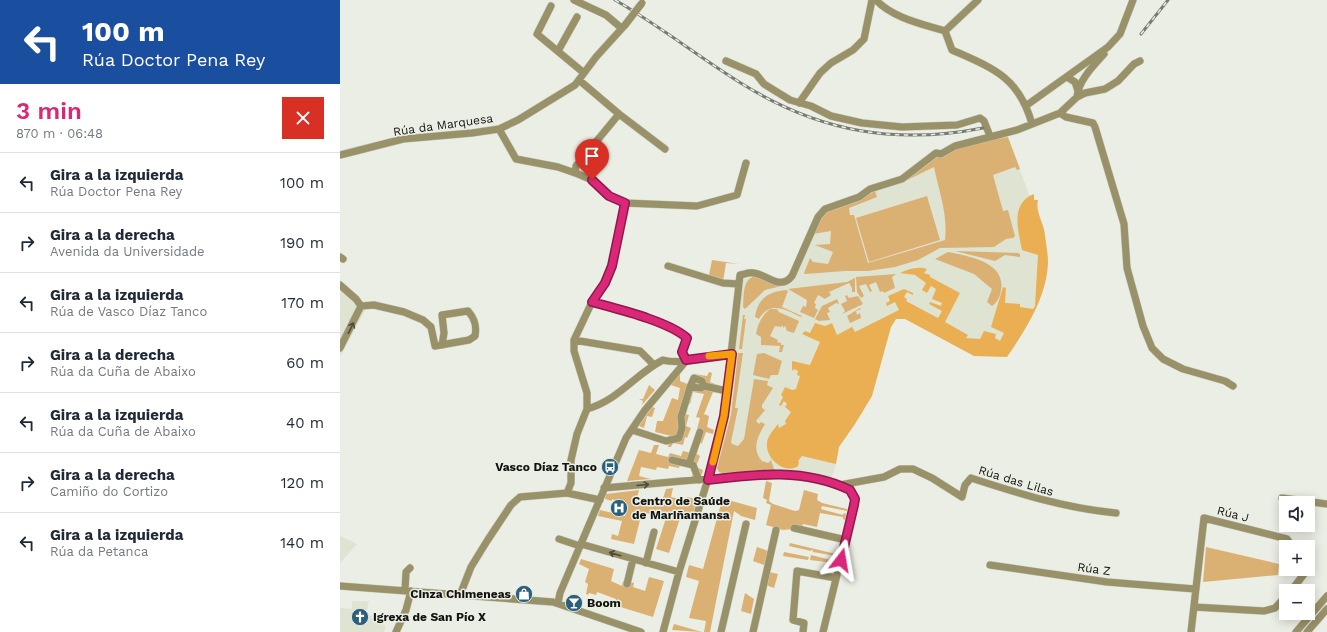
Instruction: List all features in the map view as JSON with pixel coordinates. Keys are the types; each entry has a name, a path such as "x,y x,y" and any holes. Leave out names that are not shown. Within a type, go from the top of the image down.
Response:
{"street":[{"path":"574,0 606,15 622,25"},
{"path":"799,103 820,74 831,63 853,50 864,39 872,0"},
{"path":"876,0 884,8 912,21 945,31"},
{"path":"945,31 978,0"},
{"path":"663,632 679,572 708,480 724,416 740,275 752,272 779,283 787,282 792,276 818,217 824,209 859,197 870,189 902,179 936,153 941,154 954,146 1017,130 1060,113 1077,94 1091,69 1120,34 1132,0"},
{"name":"Rúa da Marquesa","path":"340,155 404,139 499,129 518,120 575,85 622,25 643,2"},
{"path":"551,6 537,34 584,73"},
{"name":"Rúa da Marquesa","path":"622,25 628,16"},
{"path":"558,52 577,17"},
{"path":"945,31 952,50 988,66 1005,76 1027,105 1032,124"},
{"path":"1027,105 1038,95 1067,77 1108,47"},
{"path":"726,61 756,74 764,84 790,100 832,116 862,123 902,127 957,125 980,118 984,121 990,136"},
{"path":"1077,94 1105,89 1118,81 1134,64 1140,61"},
{"path":"1067,77 1075,82 1077,94"},
{"path":"579,80 618,114 665,150"},
{"path":"1060,113 1066,117 1093,124 1095,127 1124,224 1127,268 1143,326 1152,348 1163,359 1183,369 1225,381 1233,386"},
{"path":"575,173 576,166 618,114"},
{"path":"499,129 516,159 558,167 575,173 592,180 609,196 625,203 697,206 737,195 746,163"},
{"path":"567,493 571,483 571,460 577,434 587,409 587,393 574,351 574,340 592,302 605,283 612,266 625,203"},
{"path":"668,266 723,282 740,284"},
{"path":"340,285 356,299 361,306"},
{"path":"592,302 642,317 681,332 687,338 682,352 686,360"},
{"path":"361,306 374,305 404,312 423,320 431,327 436,346 442,345 469,340 475,336 477,329 474,318 468,311 442,315 444,333 442,345"},
{"path":"340,348 351,330 361,306"},
{"path":"574,340 640,351 654,365"},
{"path":"587,409 600,406 617,395 654,365 663,360 668,362 732,354"},
{"path":"558,603 560,593 604,488 632,430 645,410 686,360"},
{"path":"668,362 672,368 672,377"},
{"path":"632,430 666,440 679,438 682,428 681,417 694,378 702,381 704,386 727,390"},
{"path":"689,464 700,432"},
{"path":"672,460 693,466 699,480"},
{"name":"Rúa das Lilas","path":"836,485 854,484 884,477 900,469 913,469 932,478 962,498 965,485 971,478 1044,501 1082,510 1116,513"},
{"path":"604,488 708,480 772,473 799,476 850,490 855,499 823,632"},
{"path":"460,595 471,567 511,504 520,497 567,493 600,500"},
{"path":"1315,502 1327,504"},
{"name":"Rúa J","path":"1191,632 1204,518 1288,540"},
{"path":"720,632 746,524"},
{"path":"794,528 846,540"},
{"path":"753,632 776,530"},
{"path":"646,563 654,532"},
{"path":"559,538 679,572"},
{"path":"627,584 633,559"},
{"name":"Rúa Z","path":"990,565 1107,582 1195,589"},
{"path":"396,632 406,610 408,591 406,572 410,568"},
{"path":"802,632 804,623 793,620 797,571 836,578"},
{"path":"1296,584 1302,576"},
{"path":"340,587 558,603 597,618 641,632"},
{"path":"1296,632 1327,596"},
{"path":"1194,607 1264,611 1275,608 1279,604"},
{"path":"1307,632 1327,609"}],"shaded area":[{"path":"1007,136 1042,228 1042,290 1027,323 1006,356 905,319 896,319 891,327 870,396 838,444 835,469 831,479 772,468 720,473 715,471 714,466 729,403 743,280 747,276 753,274 782,285 790,283 796,275 819,216 944,155 995,138"},
{"path":"1008,137 1020,169 1017,170 1015,167 993,175 1003,211 1008,210 1015,236 1013,238 1006,239 994,247 940,248 918,260 895,267 868,271 804,273 810,258 813,262 828,264 833,252 815,245 830,244 831,231 813,234 819,216 829,210 857,202 875,191 877,197 849,208 850,215 854,215 868,263 945,240 946,230 944,212 934,167 903,182 928,160 944,155 959,145"},
{"path":"1034,194 1034,200 1038,200 1038,209 1045,235 1048,259 1047,275 1040,300 1028,324 1007,357 974,356 905,319 896,319 891,327 872,396 839,447 836,464 802,456 798,461 798,466 793,468 782,467 777,464 769,455 767,449 768,438 778,424 779,428 786,424 785,421 791,412 785,407 787,404 784,401 781,406 779,405 783,397 781,395 785,387 792,390 796,389 800,376 797,375 798,371 794,369 792,371 792,361 810,365 820,342 802,334 805,331 810,333 815,323 825,326 832,323 837,335 852,327 855,332 899,310 895,302 887,306 886,303 890,301 888,296 904,289 913,293 913,295 907,292 904,297 907,299 906,301 938,318 942,311 929,304 930,302 941,306 942,303 932,299 936,289 931,286 927,293 922,290 926,283 915,275 900,273 913,268 927,269 924,273 960,293 945,322 968,335 966,338 980,339 984,331 996,334 995,338 1000,341 1004,333 991,327 1003,287 1006,288 1005,303 1020,304 1020,307 1033,309 1035,306 1038,255 1022,250 1018,218 1021,204 1026,198"},
{"path":"927,196 940,240 869,262 856,218"},
{"path":"955,251 1018,253 1020,254 1020,257 1005,255 995,261"},
{"path":"948,252 975,258 992,267 998,273 1001,280 1001,290 996,303 992,306 987,302 992,289 974,274 935,259"},
{"path":"712,260 739,264 726,263 723,282 709,275"},
{"path":"896,274 892,277 895,288 884,293 883,291 880,292 876,282 869,285 872,291 870,292 866,284 859,286 864,296 861,298 857,292 856,277"},
{"path":"757,276 781,286 765,290 745,309 743,307 746,283 752,277"},
{"path":"855,278 855,292 852,292 852,288 849,283 829,292 831,295 825,299 818,295 814,303 816,304 815,308 818,310 814,318 800,312 803,306 806,307 807,300 788,289 847,282"},
{"path":"340,283 367,307 340,357"},
{"path":"779,291 788,291 782,307 802,316 801,317 778,308 773,308 763,313 759,319 755,317 758,305 764,298"},
{"path":"847,295 849,298 858,296 863,304 842,314 845,311 841,304 847,301 845,296"},
{"path":"837,299 839,304 836,303 828,308 830,312 827,313 830,320 819,321 815,319 822,306"},
{"path":"860,308 861,309 856,311 857,315 860,313 861,318 850,323 847,316"},
{"path":"770,309 777,309 779,312 799,321 794,333 787,331 785,326 783,328 783,325 781,327 775,326 770,336 778,340 777,342 781,343 781,345 784,345 782,352 779,352 780,346 761,345 761,337 756,334 760,320"},
{"path":"743,315 745,315 744,319 746,319 742,349 739,349"},
{"path":"738,353 743,353 735,408 738,408 731,442 732,444 738,446 744,439 754,379 768,381 767,385 773,388 762,405 762,408 765,410 756,421 759,424 761,422 765,424 758,438 756,447 762,461 768,463 771,460 774,469 722,473 719,472 717,468 731,415"},
{"path":"764,353 782,361 778,375 771,375 769,379 753,375 757,354"},
{"path":"680,372 680,381 690,385 694,374 707,376 709,372 712,373 710,382 720,386 719,393 713,392 704,414 709,416 707,427 714,430 713,434 706,432 702,443 699,444 697,454 700,456 696,467 703,470 702,474 692,477 693,469 680,464 679,468 669,466 668,469 657,467 656,470 641,467 639,476 651,479 627,481 639,450 651,453 654,445 659,445 656,454 668,457 670,453 681,456 683,451 691,453 701,431 697,429 700,418 696,417 704,394 693,392 690,404 687,403 684,414 689,415 686,426 691,428 687,438 685,437 683,445 673,443 671,447 668,447 671,436 655,432 657,421 663,421 672,398 678,400 680,388 671,385"},
{"path":"649,385 655,390 642,405 643,401 639,399 643,399"},
{"path":"652,407 655,408 652,417 647,416 644,428 639,426"},
{"path":"766,481 772,483 769,501 773,504 795,511 799,510 804,490 818,494 817,500 822,503 847,509 847,511 822,506 821,509 843,515 844,513 846,514 845,520 843,517 820,513 817,527 803,524 802,528 783,530 766,525 771,505 766,503 767,500 763,498"},
{"path":"673,488 671,497 685,500 687,497 697,499 692,518 681,515 669,553 656,549 666,518 642,512 634,544 611,539 612,534 618,536 622,521 598,516 600,510 625,516 628,505 612,499 612,501 605,499 606,494 639,490 637,498 651,502 652,499 662,501 666,489"},
{"path":"728,500 757,508 755,520 741,516 734,511 710,632 704,632 706,621 689,618 699,581 686,577 689,565 703,569 721,504"},
{"path":"340,536 357,544 340,563"},
{"path":"790,543 836,554 836,556 813,552 812,549 811,551 789,546"},
{"path":"757,547 768,551 764,565 753,561"},
{"path":"1206,547 1279,564 1278,575 1203,582"},
{"path":"784,552 809,557 808,560 783,556"},
{"path":"811,555 835,561 834,563 810,560"},
{"path":"581,559 614,569 611,581 622,586 623,581 634,583 633,587 645,591 649,577 664,581 653,617 614,605 616,599 597,592 596,595 589,593 588,595 586,594 588,584 585,582 589,569 579,564"},
{"path":"769,572 778,574 774,588 766,585"},
{"path":"745,593 754,599 751,614 741,611"},
{"path":"352,601 369,601 366,614 384,620 383,625 386,627 384,632 340,632 340,608 352,609"},
{"path":"674,624 702,632 672,630"}],"railway":[{"path":"615,0 648,20 744,85 801,114 830,124 889,134 920,135 951,133 983,128"},
{"path":"1141,34 1168,0"}],"slow traffic":[{"path":"709,356 732,354 724,416 713,462"}],"place":[{"name":"Vasco Díaz Tanco","path":"610,467"},
{"name":"Centro de Saúde de Mariñamansa","path":"619,508"},
{"name":"Cinza Chimeneas","path":"524,594"},
{"name":"Boom","path":"574,603"},
{"name":"Igrexa de San Pío X","path":"360,617"}],"route":[{"path":"592,180 609,196 625,203 612,266 605,283 592,302 642,317 681,332 687,338 682,352 686,360 732,354 724,416 708,480 772,473 817,479 850,490 855,499 841,560"}]}
